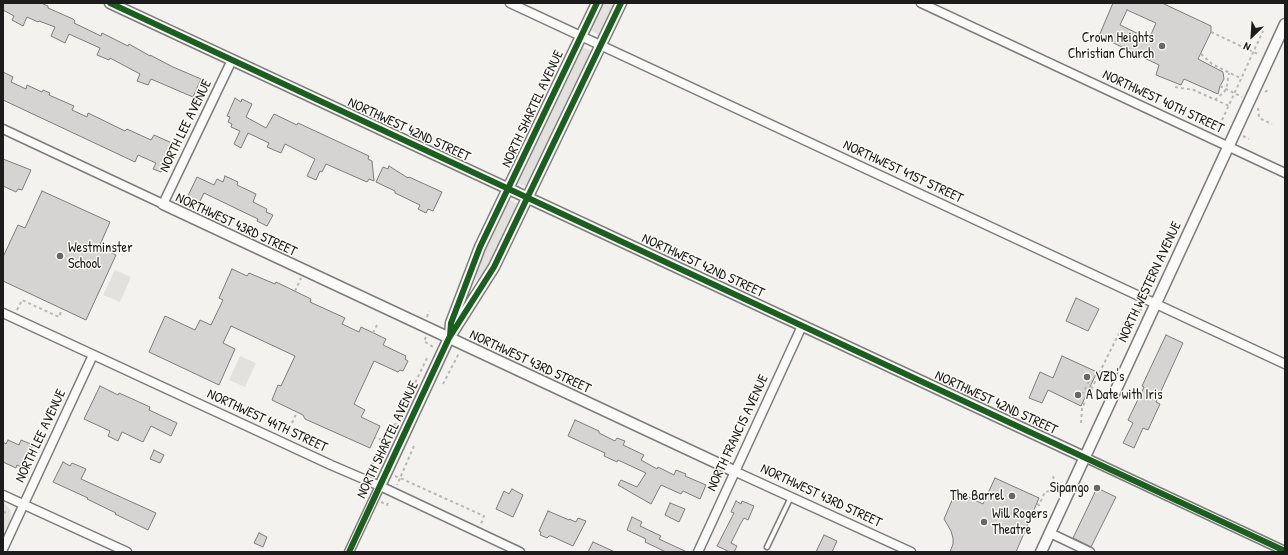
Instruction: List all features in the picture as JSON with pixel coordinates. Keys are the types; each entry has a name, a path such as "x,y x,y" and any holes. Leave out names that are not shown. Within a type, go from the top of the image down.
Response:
{"street":[{"name":"NORTHWEST 42ND STREET","path":"110,3 1285,551"},
{"name":"NORTHWEST 41ST STREET","path":"510,3 1018,241 1285,364"},
{"name":"NORTH SHARTEL AVENUE","path":"450,338 451,323 473,263 597,3"},
{"name":"NORTH SHARTEL AVENUE","path":"348,552 450,338 494,267 621,3"},
{"name":"NORTHWEST 40TH STREET","path":"921,3 1285,173"},
{"name":"NORTH WESTERN AVENUE","path":"1040,552 1285,24"},
{"name":"NORTH LEE AVENUE","path":"163,204 232,60"},
{"name":"NORTHWEST 43RD STREET","path":"3,129 910,552"},
{"name":"NORTHWEST 44TH STREET","path":"3,313 520,552"},
{"name":"NORTH FRANCIS AVENUE","path":"698,552 802,326"},
{"name":"NORTH LEE AVENUE","path":"3,549 93,355"},
{"path":"3,495 126,552"},
{"path":"1050,533 1090,552"}],"lane":[{"path":"767,547 791,497"}],"path":[{"path":"1211,32 1254,53 1262,56 1271,55"},
{"path":"1213,139 1263,32"},
{"path":"1201,54 1212,64 1242,79"},
{"path":"1216,100 1226,89 1229,72"},
{"path":"1220,86 1257,105 1259,118 1272,124"},
{"path":"1174,87 1194,90 1229,106"},
{"path":"1263,93 1270,90"},
{"path":"295,291 305,270"},
{"path":"13,318 22,300 59,317 62,309"},
{"path":"1080,423 1082,408 1130,310 1143,310"},
{"path":"373,333 377,325"},
{"path":"384,441 393,429 433,346 424,341 426,336 424,326"},
{"path":"443,384 461,348"},
{"path":"1078,395 1081,397 1083,389 1090,379 1087,377"},
{"path":"1083,393 1089,396"},
{"path":"292,422 297,412"},
{"path":"375,437 381,440"},
{"path":"414,446 400,478 484,516 477,532"},
{"path":"1037,504 1039,505 1045,492 1051,491 1055,483 1053,476"},
{"path":"3,513 9,511"}],"shaded area":[{"path":"603,3 615,3 600,35 590,30"},
{"path":"582,47 592,51 527,187 518,184 517,183"},
{"path":"509,199 518,204 517,208 488,267 475,282 479,263"},
{"path":"115,270 131,277 120,302 103,295"},
{"path":"240,356 256,363 245,387 229,380"},
{"path":"3,502 10,509 11,513 10,521 3,535"}],"building":[{"path":"3,3 41,3 48,6 48,8 73,19 75,21 74,23 101,36 102,33 128,46 129,44 150,56 201,79 193,97 151,79 148,85 137,81 140,74 110,58 109,60 97,55 100,48 69,34 65,43 51,36 55,27 27,17 23,26 12,20 14,16 3,10"},
{"name":"Crown Heights Christian Church","path":"1113,3 1162,3 1211,26 1211,32 1198,59 1223,72 1224,79 1218,94 1184,79 1181,85 1156,75 1159,65 1099,36","holes":["1127,10 1156,23 1149,39 1120,25"]},
{"path":"3,72 13,77 11,82 26,89 27,85 42,92 43,90 50,93 49,95 74,106 72,110 87,117 88,113 125,131 127,129 151,140 154,135 174,144 161,172 153,169 156,163 138,155 135,162 3,100"},
{"path":"235,98 241,102 242,99 252,104 246,117 266,128 274,114 297,125 298,123 369,156 368,159 372,161 374,181 369,179 367,182 326,164 322,172 320,171 316,180 307,176 315,159 285,144 281,153 267,147 269,143 248,133 241,148 234,144 240,131 231,127 232,124 228,122 230,117 227,116"},
{"path":"3,159 31,170 22,190 18,189 16,192 3,186"},
{"path":"389,166 408,178 409,177 442,192 433,211 428,209 426,213 418,209 420,205 376,182 383,167 388,169"},
{"path":"225,176 238,182 237,185 256,194 253,202 267,209 266,212 273,215 267,226 257,221 258,219 204,193 199,203 187,198 197,177 214,185 217,179 223,182"},
{"name":"Westminster School","path":"42,191 110,222 99,247 116,255 86,320 3,281 3,257 18,225 25,228"},
{"path":"232,269 247,276 249,273 275,284 276,282 311,299 310,302 345,318 342,324 359,332 361,327 386,339 383,345 406,356 405,359 408,361 403,371 400,370 398,372 374,361 354,404 365,410 361,417 380,426 370,448 305,419 303,415 272,400 278,385 281,386 295,356 231,326 223,343 235,349 219,385 149,352 165,316 195,330 200,320 211,325 223,300 219,298"},
{"path":"1076,298 1099,309 1088,331 1066,321"},
{"path":"1166,335 1183,343 1156,402 1160,404 1148,430 1143,428 1134,448 1123,443 1133,423 1128,420"},
{"path":"1062,356 1097,372 1081,406 1048,390 1042,403 1029,398 1040,372 1053,378"},
{"path":"100,386 118,395 119,393 150,407 149,410 177,423 171,436 151,426 143,442 122,432 118,441 108,436 110,431 84,419"},
{"path":"575,420 599,431 599,433 615,441 617,438 625,441 623,445 644,455 641,460 657,469 658,467 674,475 676,470 686,474 685,476 706,485 700,499 683,491 681,494 661,485 651,504 618,485 621,480 637,487 646,473 618,460 617,462 604,456 605,453 568,436"},
{"path":"8,440 19,445 21,440 33,445 23,468 17,465 16,468 3,462 3,442 6,444"},
{"path":"154,450 164,455 160,463 150,459"},
{"path":"63,462 70,466 72,463 86,469 81,479 156,513 148,530 87,499 88,498 53,482"},
{"name":"Will Rogers Theatre","path":"995,478 1039,498 1016,552 950,552 953,544 953,538 944,519 956,491 983,504"},
{"path":"1097,488 1116,497 1091,547 1073,538"},
{"path":"512,489 523,495 513,517 496,509 504,491 509,494"},
{"path":"736,501 741,504 742,501 754,506 748,520 744,518 741,523 731,543 737,546 734,552 730,552 717,546 734,513 731,512"},
{"path":"670,503 685,509 679,522 665,515"},
{"path":"548,511 576,522 578,518 586,521 573,546 551,536 547,538 540,535 541,532 539,531"},
{"path":"632,517 642,522 640,526 661,536 659,539 687,552 666,552 645,542 646,539 627,530"},
{"path":"259,533 267,537 263,547 254,543"},
{"path":"824,535 837,541 832,552 816,552"},
{"path":"593,542 615,552 588,552"}],"cycle path":[{"path":"110,3 1285,551"},
{"path":"450,336 451,323 480,247 597,3"},
{"path":"349,552 449,338 494,267 621,3"}],"place":[{"name":"Crown Heights Christian Church","path":"1162,46"},
{"name":"Westminster School","path":"60,256"},
{"name":"VZD's","path":"1087,377"},
{"name":"A Date with Iris","path":"1078,395"},
{"name":"Sipango","path":"1097,488"},
{"name":"The Barrel","path":"1012,496"},
{"name":"Will Rogers Theatre","path":"984,522"}]}
